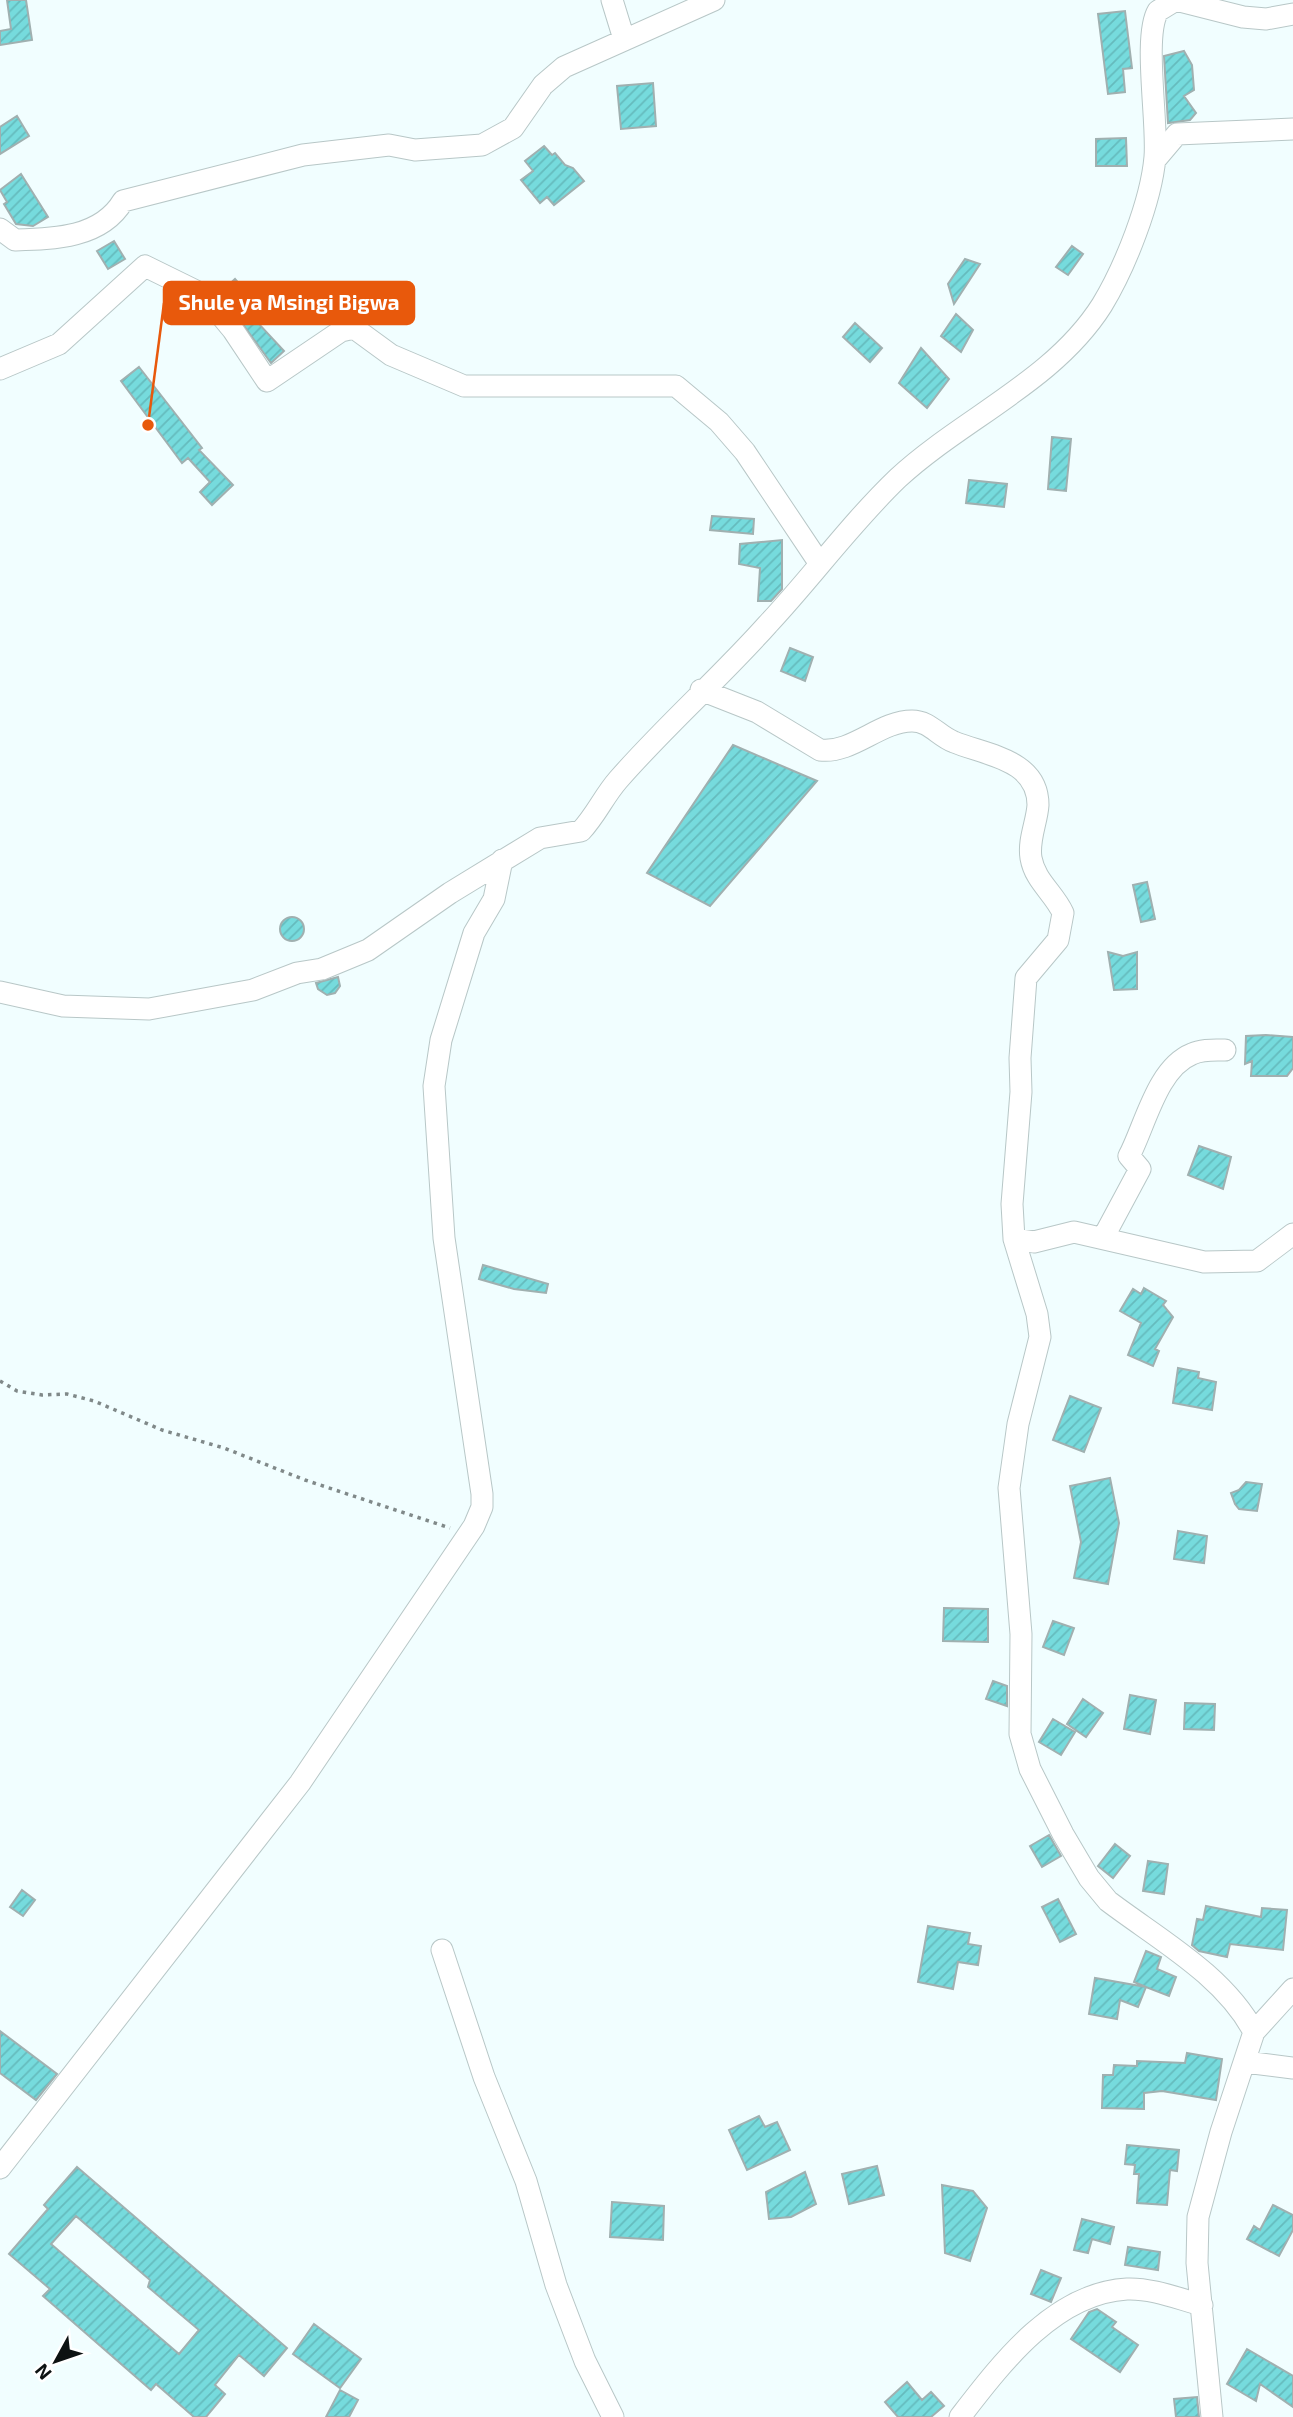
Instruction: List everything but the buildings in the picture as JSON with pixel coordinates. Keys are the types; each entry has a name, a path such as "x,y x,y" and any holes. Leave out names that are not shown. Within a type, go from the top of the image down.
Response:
{"street":[{"path":"612,0 624,39"},
{"path":"0,229 15,240 80,233 113,218 123,201 303,155 389,145 415,150 482,145 513,128 543,85 565,67 714,0"},
{"path":"0,992 63,1006 149,1009 253,990 297,974 322,969 368,950 502,860 540,838 581,831 617,781 701,690 768,625 895,481 931,448 1056,360 1074,342 1102,305 1142,213 1155,160 1152,32 1158,10 1177,0 1243,17 1266,19 1293,14"},
{"path":"1155,160 1177,134 1293,130"},
{"path":"0,369 59,344 145,266 204,295 233,330 267,381 341,331 354,328 391,355 464,386 676,386 719,422 745,452 820,564"},
{"path":"701,690 757,712 820,750 850,744 899,722 923,722 953,742 1004,757 1021,769 1036,792 1038,803 1031,858 1041,883 1063,913 1058,940 1026,978 1012,1204 1014,1239 1037,1314 1040,1337 1018,1424 1009,1488 1021,1634 1019,1717 1023,1750 1046,1803 1095,1887 1108,1901 1203,1972 1243,2013 1254,2032"},
{"path":"0,2168 300,1783 481,1511 482,1502 444,1238 434,1086 445,1026 474,933 494,899 502,860"},
{"path":"1102,1238 1140,1169 1129,1156 1166,1078 1180,1062 1193,1053 1225,1049"},
{"path":"1014,1239 1034,1242 1074,1232 1204,1262 1257,1261 1293,1234"},
{"path":"442,1950 484,2077 526,2181 556,2285 585,2361 613,2417"},
{"path":"1212,2417 1195,2246 1198,2217 1221,2132 1254,2032 1293,1989"},
{"path":"1245,2062 1293,2068"},
{"path":"960,2417 1009,2357 1050,2321 1089,2297 1130,2288 1202,2305"}],"path":[{"path":"0,1381 17,1391 42,1395 67,1394 94,1401 162,1430 225,1448 305,1480 468,1534"}],"place":[{"name":"Shule ya Msingi Bigwa","path":"148,425"}]}
